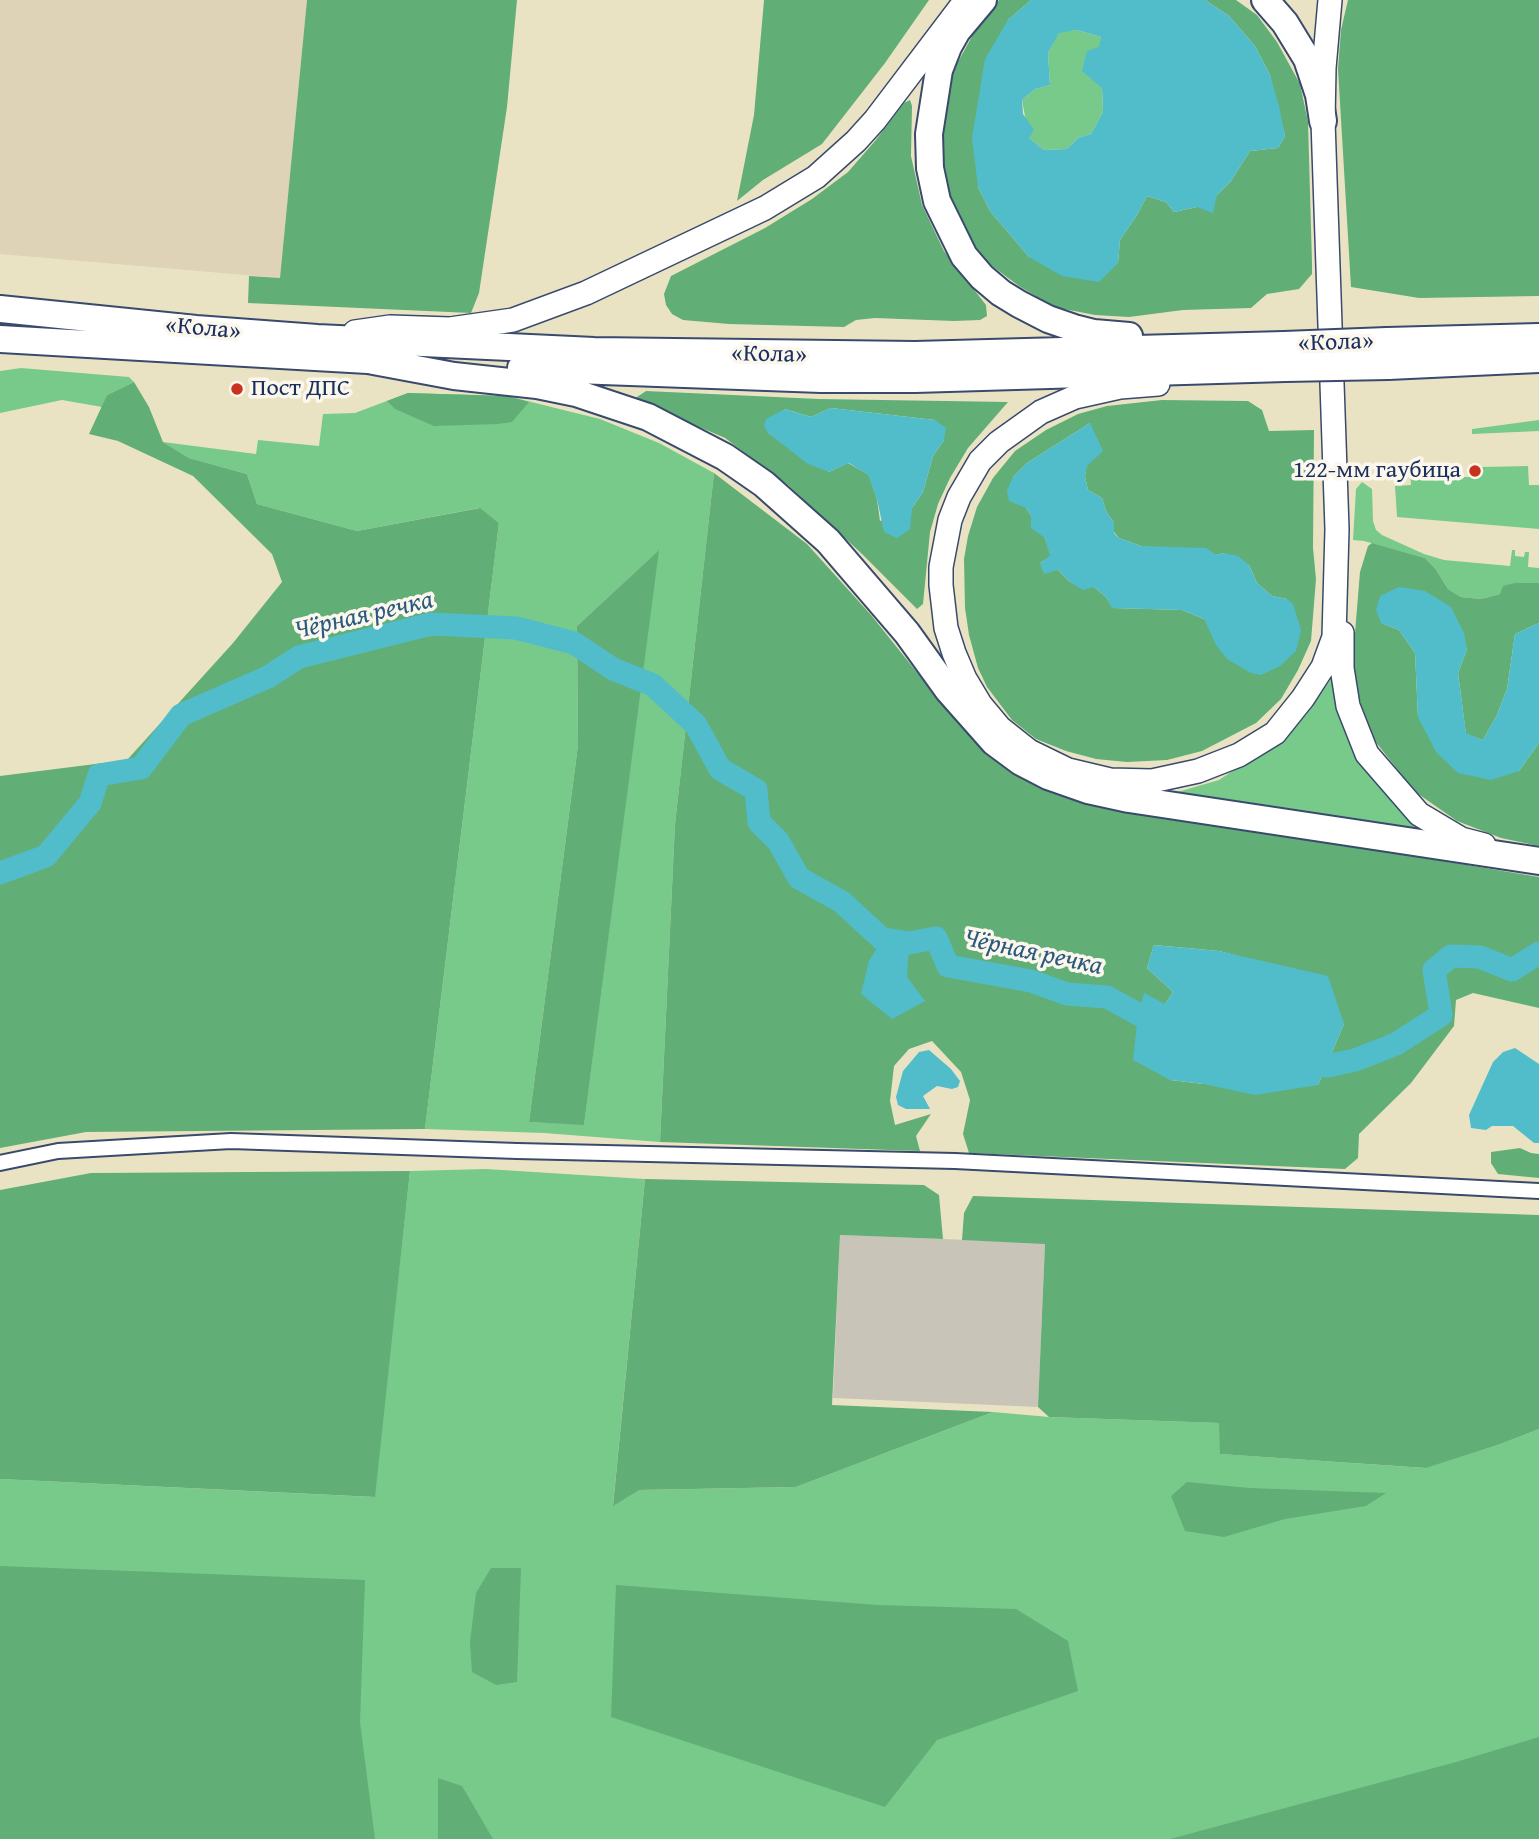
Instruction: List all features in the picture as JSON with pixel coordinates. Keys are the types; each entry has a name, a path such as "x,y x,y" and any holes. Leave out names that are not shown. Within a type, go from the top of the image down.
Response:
{"highway":[{"path":"983,0 966,18 948,47 939,70 929,134 930,168 937,201 964,256 982,277 1019,304 1074,328 1094,333 1137,336 1199,334 1257,346"},
{"path":"1265,0 1285,23 1307,59 1319,95 1323,121"},
{"name":"«Кола»","path":"0,309 317,338 594,351 822,356 1257,346 1285,356"},
{"name":"«Кола»","path":"1388,353 1539,337"},
{"name":"«Кола»","path":"0,339 550,370 821,379 1026,377 1285,356 1388,353 1539,359"},
{"path":"368,360 454,376 527,383 576,393 648,417 725,457 792,507 828,541 907,633 948,690 995,741 1021,762 1048,776 1088,790 1129,799 1539,860"}],"main road":[{"path":"317,338 390,327 450,329 513,320 586,293 765,208 816,177 856,141 966,0"},
{"path":"1285,356 1238,382 1143,384 1096,391 1041,412 999,442 980,461 959,497 944,544 941,567 946,628 965,679 980,704 1000,728 1029,751 1068,770 1110,780 1152,780 1198,771 1239,755 1275,733 1323,667 1334,637 1337,528 1323,121 1330,0"},
{"path":"1337,528 1342,569 1342,668 1348,706 1367,754 1419,814 1461,839 1539,860"}],"street":[{"path":"0,1163 58,1151 231,1142 955,1161 1539,1191"}],"shaded area":[{"path":"0,0 307,0 280,278 0,254"},
{"path":"840,1235 1045,1243 1038,1407 833,1398"}],"green space":[{"path":"307,0 517,0 507,107 479,293 471,313 248,303 249,276 280,278"},
{"path":"764,0 929,0 885,63 822,144 763,180 737,201 754,115"},
{"path":"999,0 1031,0 1008,20 978,187 990,211 1029,257 1118,263 1120,240 1147,196 1166,202 1174,212 1197,207 1217,195 1231,181 1250,151 1278,148 1285,136 1270,75 1255,46 1229,16 1205,0 1236,0 1257,15 1277,42 1300,84 1308,122 1312,274 1299,289 1267,294 1251,308 1183,310 1129,317 1095,315 1054,307 984,260 956,216 948,194 940,134 942,105 953,71 982,18"},
{"path":"1348,0 1539,0 1539,296 1419,298 1351,287 1338,69 1341,30"},
{"path":"1077,30 1101,37 1103,112 1091,134 1078,138 1067,149 1044,150 1029,138 1022,100 1035,89 1050,85 1048,53 1059,32"},
{"path":"910,100 911,156 922,205 944,251 986,305 987,316 980,320 954,321 875,318 856,320 844,327 729,324 683,320 672,314 666,305 664,294 671,276 765,228 812,199 848,172 904,103"},
{"path":"21,368 129,377 134,382 107,395 102,407 62,400 0,413 0,371"},
{"path":"134,382 149,407 163,442 189,458 247,474 257,504 357,531 480,508 499,523 425,1129 86,1132 0,1148 0,776 127,760 233,643 282,582 272,554 193,476 118,441 89,434 107,395"},
{"path":"646,391 819,399 1008,402 968,448 938,504 930,532 923,604 917,609 788,485 725,438 634,399","holes":["831,408 935,420 944,440 933,456 923,492 912,508 880,521 877,499 869,475 848,463 829,472 768,433 785,409 811,417"]},
{"path":"408,393 507,396 600,419 659,443 714,473 675,824 660,1142 544,1133 425,1129 499,523 479,508 357,531 257,504 247,474 189,458 163,442 256,454 258,440 319,446 323,414 355,413","holes":["658,551 584,1124 529,1122 578,745 577,626"]},
{"path":"408,393 507,396 529,402 512,422 434,426 395,409 387,401"},
{"path":"1162,400 1248,401 1262,410 1269,431 1314,430 1313,548 1316,579 1311,641 1281,699 1256,723 1202,751 1167,760 1127,762 1096,759 1036,739 1012,720 987,687 978,668 969,635 965,608 964,559 977,507 993,478 1015,451 1046,430 1078,414 1107,406","holes":["1090,423 1085,477 1088,490 1102,498 1114,523 1114,532 1119,538 1141,546 1216,555 1224,553 1249,565 1257,583 1272,596 1287,599 1204,619 1182,610 1113,608 1106,597 1094,587 1070,582 1058,570 1040,563 1051,556 1045,538 1026,508 1013,477 1027,463"]},
{"path":"1539,420 1539,431 1472,434 1472,429"},
{"path":"1528,466 1529,485 1539,485 1539,529 1397,517 1395,486 1411,485 1410,470 1460,468 1461,477 1480,477 1481,467"},
{"path":"714,473 807,544 871,615 931,690 988,748 1203,821 1539,877 1539,1008 1473,993 1456,1000 1454,1026 1411,1083 1359,1134 1358,1158 1345,1169 969,1153 963,1134 970,1100 961,1072 932,1041 909,1049 894,1066 890,1101 895,1125 931,1114 916,1136 920,1151 660,1142 675,824","holes":["1154,945 1219,951 1250,959 1344,1024 1318,1085 1204,1084 1170,1080 1165,1004 1173,992 1147,968"]},
{"path":"1362,482 1372,489 1373,521 1376,530 1382,535 1444,560 1510,566 1512,550 1515,550 1515,556 1524,557 1525,552 1529,552 1528,567 1539,568 1539,583 1515,583 1500,594 1481,599 1461,597 1448,589 1425,558 1353,540 1356,489"},
{"path":"1372,543 1425,558 1448,589 1461,597 1481,599 1500,594 1503,586 1539,583 1539,623 1515,634 1507,689 1483,740 1466,734 1458,673 1467,649 1381,623 1399,630 1415,653 1418,717 1519,771 1539,743 1539,846 1501,838 1457,821 1414,791 1368,732 1352,669 1360,572 1368,546"},
{"path":"659,550 584,1125 529,1122 578,745 577,626"},
{"path":"1334,675 1339,688 1432,836 1167,795 1219,780 1278,741 1306,715"},
{"path":"1520,1148 1539,1154 1539,1178 1498,1174 1491,1163 1491,1152"},
{"path":"486,1169 645,1179 613,1505 638,1490 796,1487 993,1412 1049,1417 1220,1423 1221,1454 1425,1468 1539,1429 1539,1839 0,1839 0,1479 374,1497 410,1171"},
{"path":"410,1171 375,1497 0,1479 0,1190 91,1173"},
{"path":"645,1179 924,1185 939,1195 943,1239 840,1235 832,1405 993,1412 796,1487 639,1490 613,1506"},
{"path":"973,1196 1539,1215 1539,1429 1426,1468 1220,1454 1219,1423 1049,1417 1038,1407 1045,1244 962,1240 964,1213"},
{"path":"1187,1482 1250,1488 1386,1493 1366,1506 1285,1519 1224,1537 1185,1531 1171,1496"},
{"path":"0,1566 365,1580 360,1722 375,1839 0,1839"},
{"path":"491,1568 521,1568 517,1682 496,1685 472,1672 470,1642 476,1593"},
{"path":"616,1585 878,1605 1016,1609 1068,1641 1078,1691 937,1740 885,1807 611,1717"},
{"path":"1539,1737 1539,1839 1170,1839 1456,1762"},
{"path":"438,1778 462,1786 493,1839 438,1839"}],"water":[{"path":"1031,0 1205,0 1229,16 1255,46 1270,75 1285,136 1278,148 1250,151 1231,181 1217,195 1213,213 1197,207 1174,212 1166,202 1147,196 1120,240 1118,263 1099,282 1062,276 1029,257 990,211 978,187 972,138 985,59 1008,20","holes":["1077,30 1101,37 1099,47 1087,51 1082,71 1102,88 1103,112 1091,134 1078,138 1067,149 1044,150 1029,138 1034,130 1023,114 1022,100 1035,89 1050,85 1048,53 1059,33"]},
{"path":"831,408 935,420 946,428 944,440 933,456 923,492 912,508 910,529 897,538 884,532 877,499 868,475 849,463 829,472 808,464 768,433 764,426 766,419 785,409 811,417"},
{"path":"1090,423 1103,451 1087,466 1085,477 1088,490 1102,498 1114,523 1114,533 1119,538 1141,546 1206,548 1216,555 1224,553 1238,556 1249,565 1257,583 1272,596 1287,599 1293,604 1301,630 1296,651 1280,666 1261,675 1251,673 1227,659 1216,645 1204,619 1182,610 1112,608 1106,597 1094,587 1083,590 1058,570 1044,574 1040,563 1050,556 1045,538 1031,528 1031,516 1026,508 1009,501 1007,490 1013,477 1027,463"},
{"path":"1399,587 1425,591 1451,607 1464,633 1467,649 1458,673 1466,733 1483,740 1507,689 1515,634 1539,623 1539,743 1519,771 1491,780 1458,773 1436,752 1418,717 1415,653 1399,630 1381,623 1376,610 1380,596"},
{"path":"889,928 909,943 907,977 925,1001 892,1019 861,994 869,961"},
{"path":"1154,945 1219,951 1328,976 1344,1024 1318,1085 1255,1095 1170,1080 1133,1060 1138,1014 1144,993 1165,1004 1173,992 1147,968"},
{"path":"1515,1048 1539,1064 1539,1143 1534,1143 1513,1126 1492,1126 1486,1130 1471,1128 1469,1115 1493,1062 1503,1052"},
{"path":"929,1050 951,1069 960,1081 958,1087 952,1089 937,1086 923,1096 930,1109 906,1109 898,1105 896,1097 903,1071 919,1052"}],"waterway":[{"name":"Чёрная речка","path":"0,873 46,856 90,803 99,775 141,768 181,715 268,677 299,657 431,624 516,628 574,643 613,669 653,685 696,725 720,769 756,790 759,822 778,841 799,878 842,902 882,939 909,943 936,938 948,966 1031,981 1067,994 1107,997 1138,1014 1166,1024"},
{"path":"1297,1059 1327,1066 1355,1060 1396,1044 1441,1015 1434,970 1451,956 1480,957 1512,970 1539,953"}],"place":[{"name":"Пост ДПС","path":"237,389"},
{"name":"122-мм гаубица","path":"1475,471"}]}
